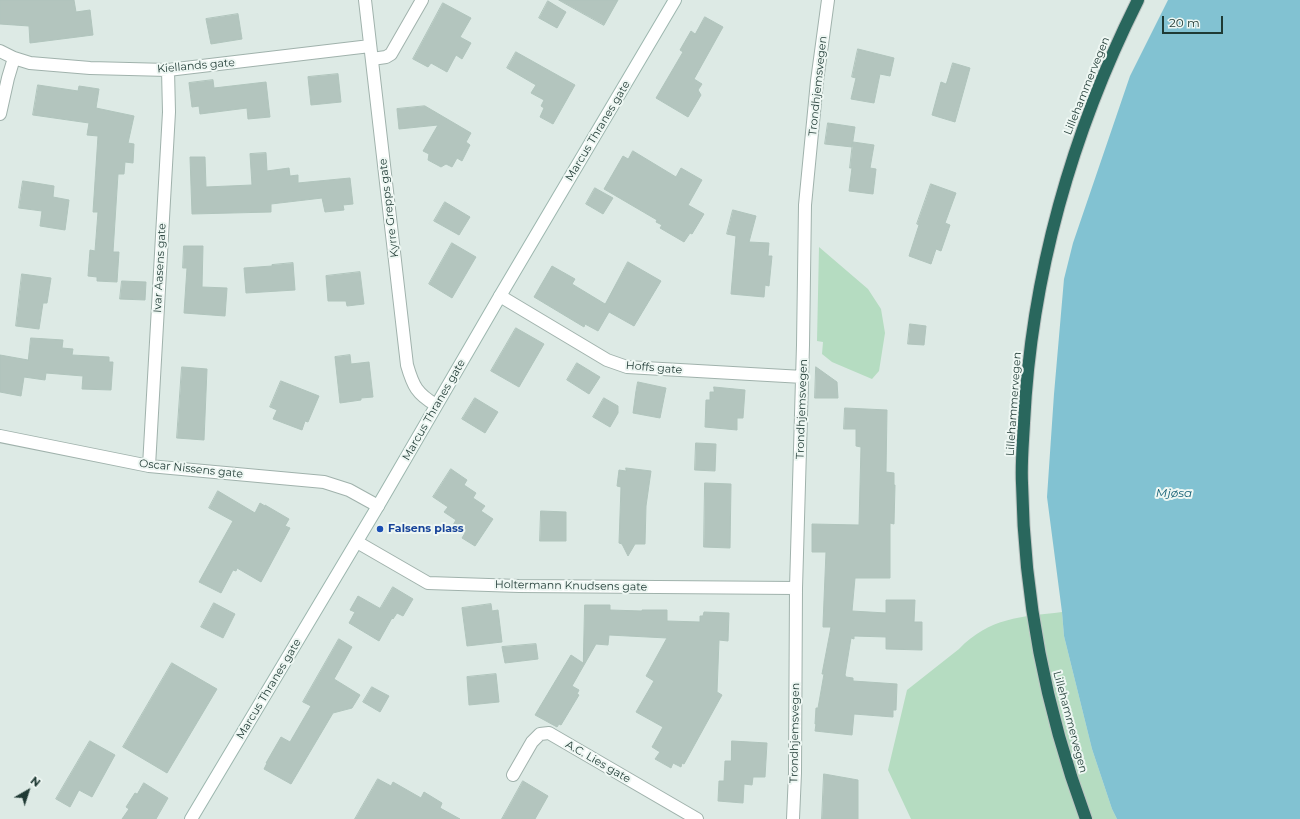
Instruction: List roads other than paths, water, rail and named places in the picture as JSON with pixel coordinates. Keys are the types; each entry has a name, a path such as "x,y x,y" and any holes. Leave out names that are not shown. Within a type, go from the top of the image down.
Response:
{"highway":[{"name":"Lillehammervegen","path":"1086,819 1071,778 1055,724 1034,623 1027,572 1022,482 1026,389 1034,322 1055,219 1076,149 1088,116 1109,61 1138,0"}],"street":[{"name":"Kyrre Grepps gate","path":"365,0 407,365 412,381 417,390 424,398 436,405"},
{"path":"372,59 386,57 391,54 422,0"},
{"name":"Marcus Thranes gate","path":"191,819 357,542 675,0"},
{"name":"Trondhjemsvegen","path":"793,819 795,773 796,588 803,377 805,205 817,81 828,0"},
{"name":"Kiellands gate","path":"0,51 14,58 30,63 168,70 370,46"},
{"path":"0,114 14,58"},
{"name":"Ivar Aasens gate","path":"149,466 169,112 168,70"},
{"name":"Hoffs gate","path":"500,296 606,360 627,367 803,377"},
{"name":"Oscar Nissens gate","path":"0,436 149,466 324,482 349,490 378,506"},
{"name":"Holtermann Knudsens gate","path":"357,542 428,583 519,586 796,588"},
{"name":"A.C. Lies gate","path":"513,775 532,742 540,734 549,733 698,819"}],"water":[{"name":"Mjøsa","path":"1168,0 1300,0 1300,819 1117,819 1112,809 1092,749 1064,636 1047,497 1064,279 1073,243 1130,76"}],"place":[{"name":"Falsens plass","path":"380,529"}]}
